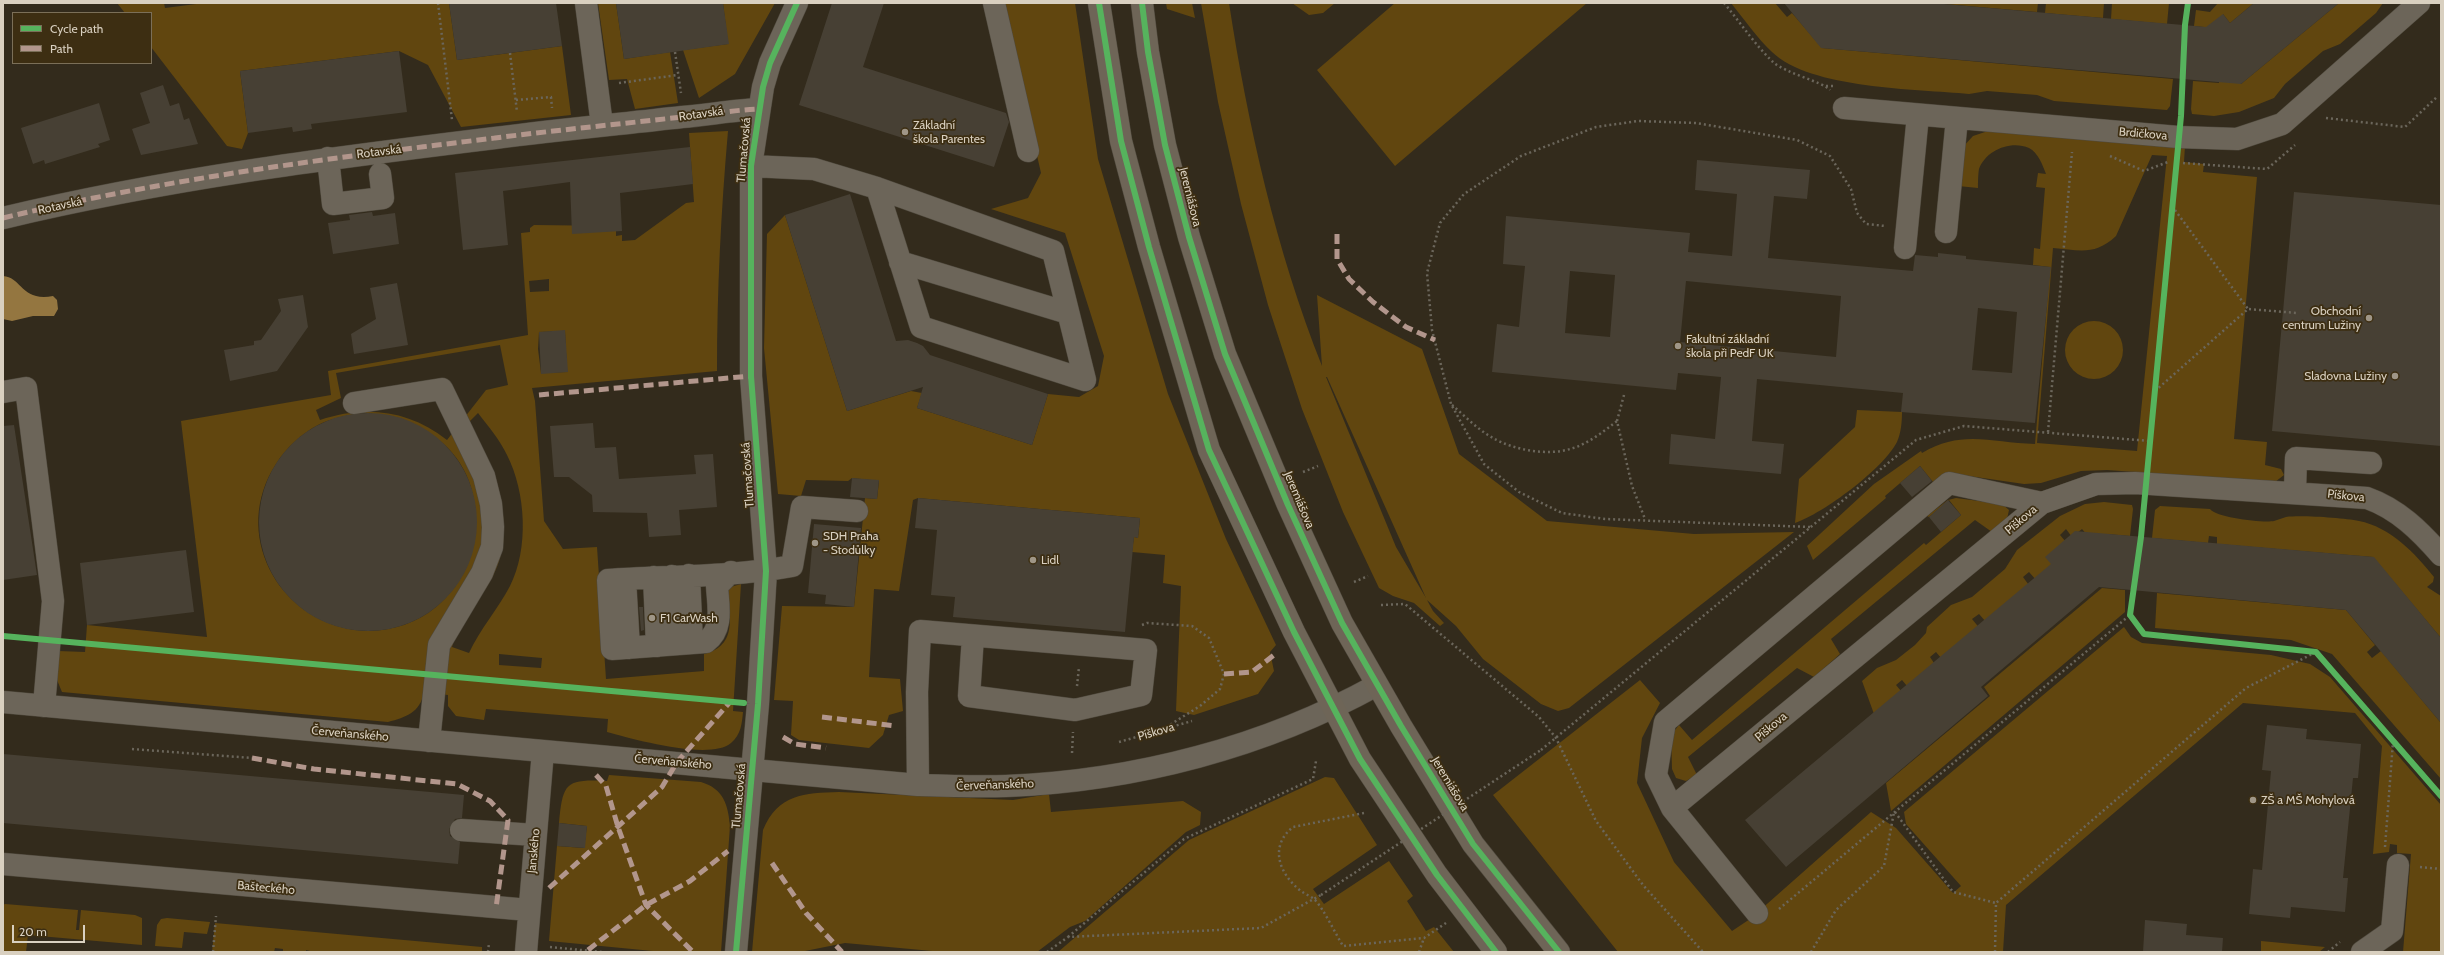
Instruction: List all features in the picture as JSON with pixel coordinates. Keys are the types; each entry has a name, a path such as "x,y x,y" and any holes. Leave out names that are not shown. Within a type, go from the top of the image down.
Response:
{"main road":[{"path":"1100,3 1121,141 1149,247 1209,450 1294,632 1333,710 1360,759 1437,875 1496,952"},
{"name":"Jeremiášova","path":"1142,3 1148,52 1165,145 1189,237 1226,354 1292,512 1342,623 1377,685 1473,844 1559,952"}],"street":[{"path":"586,3 602,125"},
{"name":"Tlumačovská","path":"736,952 764,635 766,571 752,376 751,166 759,109 770,63 797,3"},
{"path":"994,3 1028,151"},
{"name":"Brdičkova","path":"1843,98 1918,115 2178,137 2238,139 2282,124 2419,3"},
{"name":"Rotavská","path":"3,218 185,180 328,158 602,125 686,117 730,110 759,109"},
{"path":"1906,238 1918,115"},
{"path":"1946,232 1957,118"},
{"path":"328,158 333,204 382,198 380,174"},
{"path":"751,166 814,169 877,188 1053,251 1085,380 921,327 877,188"},
{"path":"900,262 1068,313"},
{"path":"3,392 26,388 53,600 44,706"},
{"path":"354,403 442,389 460,432 484,476 491,504 494,527 492,547 482,573 439,645 429,741"},
{"path":"2295,491 2296,458 2371,462"},
{"path":"1757,913 1672,808 1656,775 1665,722 1949,483 2042,503"},
{"name":"Píškova","path":"1672,808 2042,503 2096,484 2146,483 2295,491 2367,498 2386,504 2401,515 2441,555"},
{"path":"731,572 717,586 719,623 714,636 706,642 629,648 625,579 731,572 766,571 792,566 802,507 857,511"},
{"path":"672,576 675,644"},
{"path":"672,576 675,644"},
{"path":"918,786 917,692 920,631 1146,650 1141,695 1075,710 969,696 973,636"},
{"path":"1333,710 1377,685"},
{"name":"Červeňanského","path":"3,702 752,769 918,786 1007,786 1121,774 1166,765 1208,754 1295,725 1333,710"},
{"name":"Janského","path":"535,949 529,910 543,751"},
{"path":"461,830 536,836"},
{"name":"Bašteckého","path":"3,864 529,910"},
{"path":"2362,952 2392,931 2398,865"}],"path":[{"path":"438,3 455,143"},
{"path":"1724,3 1774,63 1814,83 1826,86 1843,98"},
{"path":"675,52 682,98"},
{"path":"510,53 518,115"},
{"path":"596,86 678,76"},
{"path":"1826,86 1843,98"},
{"path":"2358,121 2405,126 2438,96"},
{"path":"516,100 551,97 553,112"},
{"path":"1810,527 1644,519 1605,519 1562,513 1519,492 1484,464 1451,404 1432,330 1427,273 1440,223 1464,194 1527,154 1596,127 1638,121 1696,123 1797,140 1830,156 1851,189 1857,213 1866,224 1906,238"},
{"path":"2048,432 2074,128"},
{"path":"2109,155 2144,171 2166,162"},
{"path":"2171,214 2172,199"},
{"path":"2172,206 2248,309"},
{"path":"2155,391 2248,309 2297,313"},
{"path":"2154,398 2155,383"},
{"path":"1624,395 1617,421 1632,486 1644,519"},
{"path":"1451,404 1492,438 1515,448 1541,451 1570,449 1596,437 1617,421"},
{"path":"1068,937 1261,928 1321,895 1541,750 1916,440 1964,426 2150,441"},
{"path":"2149,448 2150,434"},
{"path":"1303,472 1318,466"},
{"path":"1354,582 1368,576"},
{"path":"1381,605 1405,604 1539,717 1556,738 1596,821 1643,885 1703,952"},
{"path":"1757,913 1765,920 2130,612 2135,621"},
{"path":"1136,629 1147,623 1192,626 1209,638 1224,674 1220,688 1200,706 1160,731"},
{"path":"2300,650 2316,652 2321,658"},
{"path":"1995,952 1996,903 2246,688 2316,652"},
{"path":"1072,753 1073,727"},
{"path":"2388,736 2398,747"},
{"path":"132,749 252,758"},
{"path":"1047,952 1068,937 1184,839 1313,779 1316,761"},
{"path":"1894,812 1953,892 1996,903"},
{"path":"1811,952 1836,910 1884,866 1894,812"},
{"path":"1364,813 1299,825 1284,836 1278,854 1280,868 1289,881 1314,899 1343,946 1424,938 1444,925"},
{"path":"213,952 216,916"},
{"path":"1419,952 1424,938"},
{"path":"488,943 488,952"},
{"path":"535,949 602,952"}],"shaded area":[{"path":"117,3 164,3 165,8 204,3 449,3 457,60 562,46 571,115 461,127 428,65 399,51 240,71 248,133 242,149 227,146 152,48 152,12 124,12"},
{"path":"598,3 616,3 624,59 670,52 678,103 635,109 627,79 609,80"},
{"path":"723,3 775,3 735,74 699,98 683,50 728,44"},
{"path":"1002,3 1075,3 1098,159 1168,394 1226,539 1276,645 1270,652 1274,671 1258,694 1194,715 1176,711 1181,586 1163,583 1165,555 1132,552 1134,537 1138,538 1140,518 918,498 913,500 899,591 874,589 869,677 900,679 903,711 889,715 883,735 869,748 799,740 791,735 793,701 774,700 782,606 854,607 865,498 877,499 879,481 852,478 848,481 806,480 801,496 778,494 764,348 767,234 785,215 847,411 911,391 922,393 917,408 1032,445 1048,394 1079,397 1098,386 1104,356 1065,233 991,209 1028,198 1041,173"},
{"path":"1166,3 1192,3 1195,18 1167,9"},
{"path":"1201,3 1229,3 1245,95 1265,187 1291,278 1322,366 1317,295 1422,349 1459,454 1547,521 1694,534 1794,532 1569,708 1558,711 1541,704 1483,659 1456,626 1427,600 1433,611 1444,623 1440,626 1414,603 1393,596 1379,588 1343,512 1302,409 1268,305 1241,204 1218,102","holes":["1327,377 1426,598 1396,547"]},
{"path":"1292,3 1335,3 1323,13 1309,15"},
{"path":"1395,3 1587,3 1395,166 1317,70"},
{"path":"1731,3 1775,3 1787,17 1792,13 1822,48 2173,79 2170,106 2167,110 2054,101 2037,95 1987,91 1969,94 1922,91 1865,85 1837,80 1812,73 1789,64 1772,52 1766,47"},
{"path":"1933,3 2038,3 2037,12"},
{"path":"2046,3 2104,3 2103,18 2045,13"},
{"path":"2112,3 2169,3 2167,24 2111,19"},
{"path":"2218,3 2254,3 2230,23 2223,14 2223,29 2194,26 2196,10 2210,12"},
{"path":"2339,3 2383,3 2376,13 2340,44 2323,51 2285,84 2274,98 2239,112 2214,116 2192,114 2193,81 2219,83 2219,73 2226,67 2241,84"},
{"path":"1994,129 2185,146 2184,162 2204,164 2203,172 2257,177 2234,439 2267,442 2265,465 2281,469 2284,475 2275,482 2107,470 2081,471 2041,483 2024,484 1955,474 1933,482 1920,466 1885,496 1886,498 1813,560 1807,546 1874,484 1921,451 1922,453 1950,441 1964,439 2035,444 2050,267 2033,265 2034,248 2040,249 2045,188 2036,187 2038,173 2046,174 2040,160 2032,150 2022,146 2007,146 1993,152 1982,162 1979,169 1978,188 1958,186 1962,148 1973,136","holes":["2152,155 2167,156 2137,451 2037,443 2053,248 2079,250 2094,249 2101,247 2116,236"]},
{"path":"728,131 720,251 717,371 532,388 535,401 544,521 563,549 597,547 606,679 704,671 704,654 715,650 723,644 727,637 730,619 727,588 741,584 733,711 743,712 739,733 731,743 721,748 706,750 671,747 607,732 608,719 486,709 484,720 456,716 448,706 448,695 424,692 416,709 406,716 388,722 62,692 57,680 58,651 85,652 87,625 207,637 181,421 331,395 328,371 528,335 521,233 530,232 530,228 534,225 616,226 616,236 622,235 622,241 635,240 686,203 694,202 689,133","holes":["549,279 549,291 530,292 529,281","565,331 567,372 541,373 538,349 539,332","500,345 508,385 486,390 447,440 417,422 386,413 353,413 337,415 320,420 316,410 341,398 336,373","361,413 382,415 420,427 451,451 462,466 470,485 475,506 475,535 473,549 463,574 455,586 436,607 418,619 398,627 377,631 355,630 327,623 303,609 284,591 269,569 261,544 258,518 263,490 276,464 284,452 306,433 318,425","478,413 494,433 507,455 518,486 523,520 520,555 510,586 469,653 452,647 465,619 493,576 501,556 504,536 500,497 486,458 469,422","499,654 542,658 541,668 499,665"]},
{"path":"3,276 14,280 28,293 34,296 53,296 57,300 58,309 54,316 33,316 12,321 3,319"},
{"path":"2094,321 2105,323 2118,334 2121,339 2123,350 2121,361 2110,374 2105,377 2094,379 2083,377 2070,366 2067,361 2065,350 2067,339 2078,326 2083,323"},
{"path":"1857,410 1902,412 1901,427 1897,442 1890,453 1879,465 1852,489 1821,510 1795,523 1799,479 1855,427"},
{"path":"1956,498 2002,504 2009,510 2007,519 1992,532 1975,520 1831,639 1840,654 1814,677 1797,668 1688,757 1697,775 1686,781 1676,778 1672,769 1671,735 1679,725 1692,740 1924,543 1926,545 1961,515 1949,500 1929,517 1927,516 1948,500"},
{"path":"2104,502 2132,505 2133,509 2130,536 2107,534 2106,543 2099,549 2082,529 2072,537 2066,529 2060,535 2066,542 2053,564 2037,581 2029,572 2023,577 2031,588 1986,622 1979,614 1972,619 1981,630 1941,658 1936,652 1930,657 1934,663 1907,686 1902,680 1896,685 1901,691 1874,714 1862,681 1877,668 1896,660 1915,645 1926,633 1927,627 1951,605 1972,597 2005,569 2017,550 2060,516 2085,504"},
{"path":"2160,506 2210,509 2221,515 2260,521 2274,521 2293,516 2343,519 2359,521 2381,529 2401,542 2410,550 2434,577 2433,582 2427,587 2441,596 2441,638 2373,557 2217,544 2217,537 2209,536 2208,543 2152,538 2155,510"},
{"path":"2102,588 2125,590 2125,612 1891,811 1886,783 1990,696 1984,687"},
{"path":"2157,593 2346,610 2375,645 2367,652 2372,658 2381,651 2441,723 2441,779 2332,654 2291,640 2155,628"},
{"path":"2124,627 2131,637 2142,643 2271,655 2310,664 2330,677 2441,805 2441,952 2403,952 2411,854 2397,853 2397,845 2390,844 2389,852 2373,854 2382,746 2355,713 2243,703 2006,905 2003,952 1618,952 1493,795 1640,680 1660,703 1642,738 1637,783 1674,862 1732,931 1750,919 1871,812 1896,828 1953,893 1961,886 1906,824 1904,812"},
{"path":"609,775 701,782 709,785 720,793 728,811 730,826 721,952 663,952 549,941 557,846 584,848 587,826 559,823 562,799 569,786 574,783 582,781 607,781"},
{"path":"1325,777 1334,778 1377,845 1313,889 1324,904 1389,861 1413,896 1407,901 1426,931 1434,927 1454,952 1058,952 1189,840"},
{"path":"839,792 1013,800 1049,794 1051,812 1183,801 1201,812 1200,825 1186,832 1085,921 1070,927 1037,952 943,952 845,943 800,952 752,952 763,830 769,818 784,802 794,798 814,793"},
{"path":"3,905 78,910 76,930 79,930 81,910 135,915 142,918 142,945 28,935 26,952 3,952"},
{"path":"167,918 210,922 207,934 184,932 182,948 155,946 157,925 161,919"},
{"path":"215,923 482,947 482,952 314,952 306,950 306,952 283,952 283,949 275,948 274,952 212,952"},
{"path":"2261,941 2325,947 2319,952 2261,952"}],"building":[{"path":"449,3 556,3 562,46 457,60"},
{"path":"616,3 723,3 729,44 624,59"},
{"path":"832,3 884,3 863,67 1006,113 1009,122 994,167 799,105"},
{"path":"1784,3 1933,3 2206,27 2223,14 2230,23 2254,3 2339,3 2241,84 1821,48"},
{"path":"399,51 407,112 311,124 312,129 293,132 292,127 248,133 240,71"},
{"path":"163,85 170,106 179,103 184,120 189,118 198,144 141,155 132,129 150,123 140,93"},
{"path":"99,103 110,140 98,144 100,147 45,164 44,160 33,164 21,128"},
{"path":"690,147 693,184 620,193 622,231 572,234 570,182 503,191 508,245 463,250 455,173"},
{"path":"1697,160 1810,170 1807,199 1774,196 1768,258 1913,271 1915,255 1938,257 1938,253 1966,256 1966,259 2051,267 2035,423 1901,412 1903,393 1757,379 1752,441 1784,444 1781,474 1669,464 1671,434 1715,439 1721,377 1678,373 1676,390 1492,372 1497,324 1519,327 1525,266 1503,264 1506,216 1690,233 1688,252 1732,256 1737,194 1695,190","holes":["1570,271 1615,275 1610,337 1565,333","1686,281 1841,296 1836,357 1680,342","1978,308 2017,312 2012,373 1972,370"]},
{"name":"Obchodní centrum Lužiny","path":"2294,192 2441,205 2441,446 2272,431"},
{"path":"850,194 896,341 908,340 917,343 923,346 930,355 1048,394 1032,445 917,408 923,387 847,411 785,215"},
{"path":"372,212 373,216 395,213 399,244 333,254 328,223 350,220 349,215"},
{"path":"397,283 408,345 354,354 351,334 376,319 370,288"},
{"path":"303,295 308,327 277,371 230,381 224,350 254,345 254,341 261,340 281,311 278,299"},
{"path":"565,330 568,372 541,374 539,332"},
{"path":"368,413 389,415 410,422 419,426 445,445 464,471 468,480 475,501 477,522 475,543 468,564 464,573 445,599 419,618 410,622 389,629 368,631 347,629 326,622 317,618 291,599 272,573 268,564 261,543 259,522 261,501 268,480 272,471 291,445 317,426 326,422 347,415"},
{"path":"593,423 595,448 616,447 619,479 696,474 694,455 713,454 717,507 679,510 681,535 649,537 647,513 593,512 592,495 569,477 554,477 550,426"},
{"path":"14,425 37,575 3,580 3,426"},
{"path":"1920,466 1932,481 1912,497 1900,483"},
{"path":"852,478 879,480 877,499 850,497"},
{"name":"Lidl","path":"918,498 1140,518 1138,538 1134,537 1125,632 953,617 955,597 931,595 937,530 915,528"},
{"path":"1948,500 1961,515 1941,532 1929,517"},
{"path":"814,524 861,528 854,607 825,604 826,595 808,593"},
{"path":"2075,531 2374,557 2441,638 2441,723 2346,610 2099,587 1981,687 1988,696 1786,867 1745,820 2051,564 2045,557"},
{"path":"186,550 194,612 87,625 80,563"},
{"path":"639,607 643,607 644,630 641,631"},
{"path":"2267,725 2307,729 2306,739 2361,744 2358,778 2353,778 2343,878 2348,878 2345,912 2291,907 2290,918 2249,914 2253,869 2262,870 2271,771 2262,770"},
{"path":"3,754 464,795 462,818 455,819 449,829 450,836 460,842 458,864 3,823"},
{"path":"559,823 587,826 585,848 557,846"},
{"path":"2145,920 2187,924 2186,935 2223,938 2222,952 2143,952"}],"marked path":[{"path":"3,218 64,204 186,181 371,153 519,135 759,109"},
{"path":"1337,234 1337,259 1349,279 1373,302 1406,327 1435,340"},
{"path":"539,395 751,376"},
{"path":"1224,674 1252,672 1274,655"},
{"path":"549,888 662,787 677,762 730,702"},
{"path":"822,717 896,726"},
{"path":"783,737 795,744 826,748"},
{"path":"252,758 314,769 457,784 490,801 508,820 496,908"},
{"path":"596,775 606,786 618,827 646,905 693,952"},
{"path":"588,950 646,905 690,881 728,851"},
{"path":"772,863 806,913 842,952"}],"cycle path":[{"path":"736,952 758,704 766,571 751,376 751,166 763,87 770,63 797,3"},
{"path":"1099,3 1121,141 1149,247 1209,450 1294,632 1360,759 1437,875 1496,952"},
{"path":"1142,3 1148,52 1165,145 1189,237 1225,354 1288,505 1342,623 1401,726 1473,844 1559,952"},
{"path":"2188,3 2185,25 2181,116 2141,537 2130,615 2144,634 2316,652 2441,796"},
{"path":"3,636 744,703"}],"place":[{"name":"Základní škola Parentes","path":"905,132"},
{"name":"Obchodní centrum Lužiny","path":"2369,318"},
{"name":"Fakultní základní škola při PedF UK","path":"1678,346"},
{"name":"Sladovna Lužiny","path":"2395,376"},
{"name":"SDH Praha - Stodůlky","path":"815,543"},
{"name":"Lidl","path":"1033,560"},
{"name":"F1 CarWash","path":"652,618"},
{"name":"ZŠ a MŠ Mohylová","path":"2253,800"}]}
